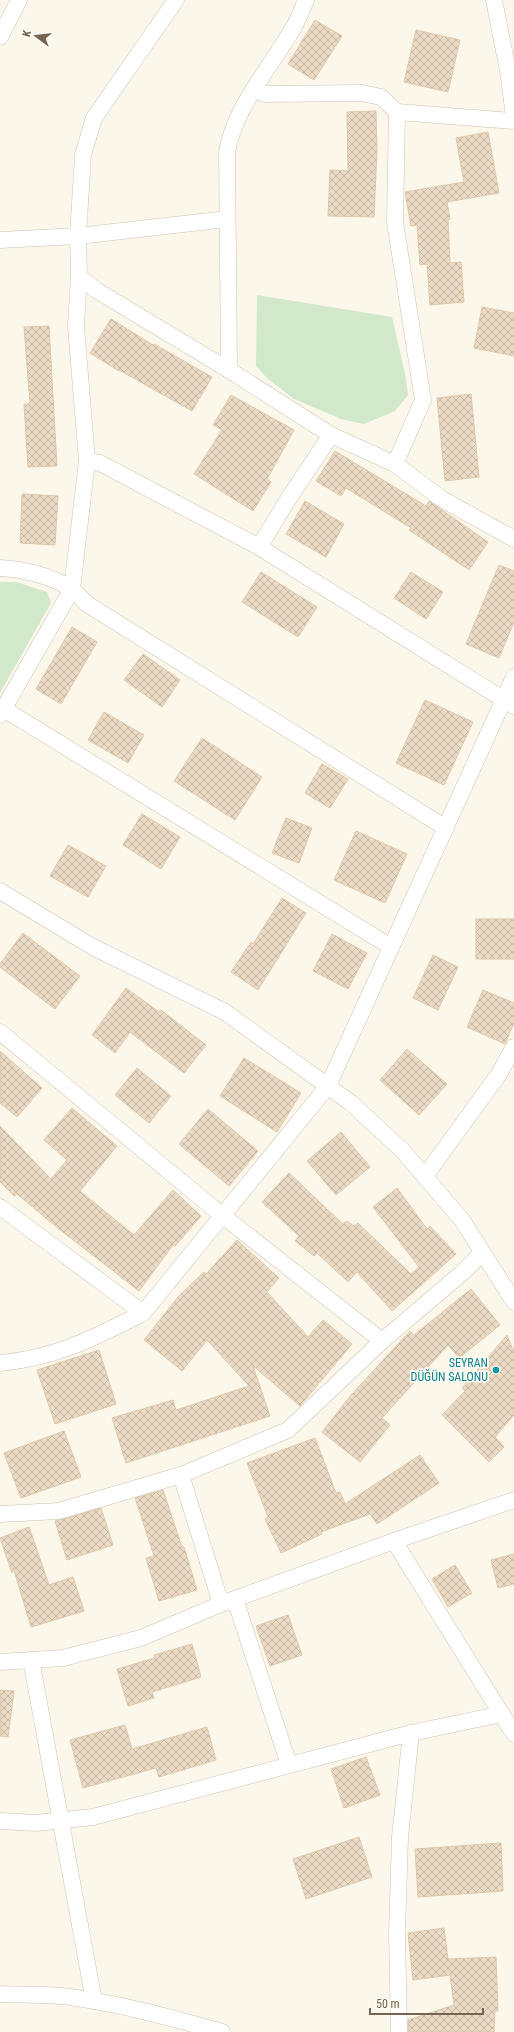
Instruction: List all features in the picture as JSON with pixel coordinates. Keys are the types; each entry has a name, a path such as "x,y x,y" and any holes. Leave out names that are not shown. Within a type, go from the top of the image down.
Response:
{"street":[{"path":"0,37 18,0"},
{"path":"176,0 94,118 83,156 78,236 79,276 76,326 87,460 72,589 2,712 391,947"},
{"path":"229,370 227,152 229,136 254,89 296,24 306,0"},
{"path":"494,0 508,71 514,116"},
{"path":"254,89 265,94 362,93 381,97 397,112 514,121"},
{"path":"395,464 423,400 395,222 397,112"},
{"path":"0,240 78,236 227,219"},
{"path":"79,276 96,290 229,370 331,435 395,464 442,498 514,539"},
{"path":"259,547 289,498 331,435"},
{"path":"87,460 100,463 259,547 509,702"},
{"path":"0,568 13,568 55,581 72,589 87,604 446,828"},
{"path":"0,1363 55,1354 143,1313 328,1086 446,828 509,702 514,677"},
{"path":"0,891 93,947 225,1012 351,1103 402,1150 462,1220 482,1253 514,1300"},
{"path":"0,1032 223,1216 382,1340"},
{"path":"425,1176 499,1074 514,1047"},
{"path":"0,1207 143,1313"},
{"path":"0,1514 59,1512 181,1475 288,1430 382,1340 462,1273 482,1253"},
{"path":"181,1475 289,1765"},
{"path":"0,1662 63,1658 141,1638 228,1602 513,1499"},
{"path":"394,1541 514,1734"},
{"path":"30,1660 94,2001"},
{"path":"0,1821 36,1823 93,1817 411,1733 502,1714"},
{"path":"399,2032 397,1932 400,1837 411,1733"},
{"path":"0,1994 69,1997 94,2001 222,2032"}],"green space":[{"path":"257,295 392,317 406,378 408,395 395,411 364,424 341,419 294,399 267,378 256,366"},
{"path":"0,582 16,582 47,592 51,603 0,693"}],"building":[{"path":"315,20 342,36 314,80 288,64"},
{"path":"416,30 460,40 448,92 404,82"},
{"path":"376,111 377,150 374,217 328,216 330,170 348,171 347,112"},
{"path":"488,132 499,193 447,202 450,219 448,220 450,263 461,262 464,302 430,305 427,264 420,265 417,225 411,226 405,192 464,182 456,138"},
{"path":"482,307 514,313 514,356 474,348"},
{"path":"111,319 153,345 154,344 212,377 192,411 119,371 90,353"},
{"path":"49,326 57,466 28,467 24,404 30,404 24,327"},
{"path":"471,394 479,477 445,481 437,398"},
{"path":"231,395 294,430 267,479 271,482 253,511 194,474 222,430 213,425"},
{"path":"335,451 426,506 429,501 488,542 469,570 409,530 411,528 346,488 341,496 316,481"},
{"path":"22,494 58,496 55,545 20,543"},
{"path":"305,501 344,524 326,557 286,534"},
{"path":"499,565 514,571 514,622 499,658 466,644"},
{"path":"261,572 317,607 298,637 242,602"},
{"path":"411,572 443,592 426,619 394,598"},
{"path":"72,627 97,642 61,704 36,689"},
{"path":"143,654 180,680 162,707 124,680"},
{"path":"425,700 473,722 444,785 396,763"},
{"path":"104,712 144,735 128,763 88,740"},
{"path":"202,738 262,777 235,820 174,781"},
{"path":"322,764 348,779 330,808 305,793"},
{"path":"142,814 180,837 161,869 123,845"},
{"path":"286,818 312,828 299,863 272,853"},
{"path":"356,831 407,854 385,903 334,880"},
{"path":"68,845 106,866 88,897 50,876"},
{"path":"282,898 306,913 258,990 231,972 251,942 253,944"},
{"path":"476,919 514,919 514,959 476,959"},
{"path":"23,933 80,976 55,1009 0,967 0,964"},
{"path":"332,934 367,953 348,989 313,971"},
{"path":"433,955 458,967 438,1010 413,998"},
{"path":"126,988 159,1012 161,1010 206,1045 184,1073 130,1032 115,1053 92,1035"},
{"path":"483,990 514,1003 514,1023 505,1044 467,1027"},
{"path":"407,1049 447,1084 419,1115 380,1080"},
{"path":"0,1051 42,1088 17,1117 0,1103"},
{"path":"244,1058 301,1093 277,1132 220,1096"},
{"path":"137,1068 171,1096 149,1123 115,1095"},
{"path":"72,1108 117,1146 80,1191 134,1235 173,1190 201,1216 175,1246 173,1245 139,1291 59,1229 17,1194 14,1196 0,1182 0,1126 51,1179 67,1160 44,1140"},
{"path":"208,1109 258,1151 229,1186 179,1144"},
{"path":"341,1132 370,1167 336,1195 307,1161"},
{"path":"289,1173 343,1224 347,1221 354,1226 358,1223 411,1274 419,1267 373,1207 397,1188 427,1229 430,1226 456,1254 392,1311 357,1272 348,1282 317,1253 314,1256 295,1241 299,1236 262,1202"},
{"path":"237,1240 279,1278 267,1292 308,1337 323,1320 352,1344 300,1406 253,1366 270,1416 126,1463 112,1418 173,1400 176,1410 249,1386 207,1340 182,1371 144,1340 178,1297 204,1272 206,1274"},
{"path":"471,1289 500,1325 459,1358 448,1345 382,1418 390,1425 360,1462 322,1432 351,1395 410,1331 414,1335"},
{"path":"507,1335 514,1352 514,1415 495,1437 504,1447 489,1462 442,1415 465,1391 462,1388"},
{"path":"99,1350 116,1404 55,1424 37,1370"},
{"path":"64,1431 81,1477 21,1498 4,1453"},
{"path":"315,1438 336,1493 340,1492 345,1504 420,1455 439,1483 377,1524 370,1514 321,1532 322,1534 281,1553 265,1519 268,1517 247,1463"},
{"path":"163,1490 182,1547 184,1547 197,1590 159,1601 146,1558 154,1556 135,1498"},
{"path":"101,1508 113,1545 67,1560 55,1521"},
{"path":"29,1527 49,1585 73,1577 84,1611 31,1627 13,1567 12,1573 0,1538"},
{"path":"514,1554 514,1584 498,1588 491,1560"},
{"path":"455,1565 472,1593 448,1607 432,1579"},
{"path":"288,1615 302,1655 270,1666 256,1626"},
{"path":"192,1644 201,1677 152,1692 154,1698 128,1706 117,1669 155,1658 154,1655"},
{"path":"0,1690 14,1691 8,1737 0,1736"},
{"path":"125,1725 132,1749 207,1727 216,1760 159,1777 156,1768 83,1788 70,1740"},
{"path":"366,1757 380,1795 344,1808 331,1769"},
{"path":"359,1837 372,1877 306,1899 293,1859"},
{"path":"501,1843 503,1891 418,1897 415,1849"},
{"path":"444,1928 448,1959 496,1957 498,2011 495,2011 494,2032 408,2032 408,2020 454,2005 450,1975 413,1980 408,1933"}],"place":[{"name":"SEYRAN DÜĞÜN SALONU","path":"496,1370"}]}
